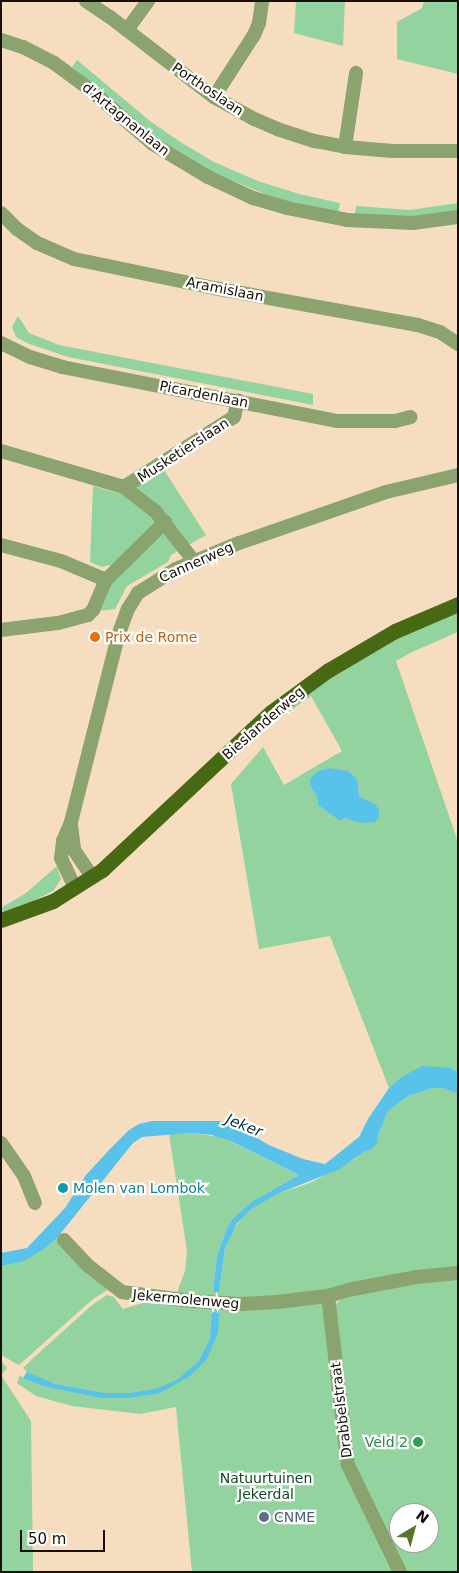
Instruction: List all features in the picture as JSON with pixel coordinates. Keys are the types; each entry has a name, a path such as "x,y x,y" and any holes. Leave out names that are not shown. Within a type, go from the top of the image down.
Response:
{"main road":[{"name":"Bieslanderweg","path":"92,877 271,712 299,691 369,645 414,622 458,604"},
{"path":"1,920 32,910 92,877"}],"street":[{"name":"Porthoslaan","path":"86,1 214,97 240,112 278,129 307,139 345,147 393,151 458,151"},
{"path":"127,30 148,1"},
{"path":"214,97 254,35 259,24 262,1"},
{"name":"d'Artagnanlaan","path":"1,40 28,50 54,63 83,84 160,148 208,177 253,198 287,208 347,220 413,223 458,217"},
{"path":"345,147 356,73"},
{"name":"Aramislaan","path":"1,213 17,229 37,243 74,259 214,288 418,325 440,332 458,344"},
{"name":"Picardenlaan","path":"1,342 30,357 62,367 338,421 395,421 412,417"},
{"name":"Musketierslaan","path":"1,451 124,488 234,417 238,400"},
{"name":"Cannerweg","path":"74,888 61,858 63,841 71,822 111,661 128,609 146,586 193,560 386,492 458,475"},
{"path":"124,488 143,500 164,522 193,560"},
{"path":"1,630 58,623 88,615 93,610 106,580 164,522"},
{"path":"1,545 61,561 106,580"},
{"name":"Cannerweg","path":"71,822 74,850 92,877"},
{"path":"1,1143 24,1176 35,1203"},
{"name":"Jekermolenweg","path":"64,1240 86,1264 114,1288 127,1294 240,1304 328,1296 353,1288 416,1277 458,1273"},
{"name":"Drabbelstraat","path":"328,1296 349,1470 400,1572"}],"green space":[{"path":"296,1 345,1 343,46 294,33"},
{"path":"424,1 458,1 458,74 397,59 397,22 422,8"},
{"path":"77,60 150,121 214,162 258,181 299,194 340,203 338,213 275,198 209,171 157,139 72,67"},
{"path":"458,203 458,211 430,216 393,217 355,214 356,206 409,210"},
{"path":"18,316 29,333 59,345 313,394 313,405 68,357 27,343 16,337 12,327"},
{"path":"162,467 206,535 171,555 168,562 127,586 115,609 98,611 117,574 109,565 102,567 90,562 93,486 125,495"},
{"path":"458,609 458,632 396,661 458,842 458,1072 451,1068 400,1078 389,1088 330,936 259,949 231,784 263,747 284,785 342,751 311,696 287,713 287,706 389,641","holes":["327,768 358,782 359,796 375,804 340,821 318,805 317,797 310,785 311,779 318,771"]},
{"path":"57,866 61,879 53,891 3,912 1,908 26,893"},
{"path":"433,1088 443,1088 458,1094 458,1269 320,1293 258,1300 176,1295 185,1271 187,1251 169,1134 189,1133 221,1137 299,1175 253,1201 232,1219 217,1256 213,1292 219,1292 225,1248 232,1231 242,1218 259,1203 277,1194 310,1183 355,1159 377,1138 388,1111 408,1096"},
{"path":"57,1238 77,1260 109,1289 93,1299 19,1365 1,1355 1,1266 45,1248"},
{"path":"458,1277 458,1572 403,1572 394,1553 439,1553 439,1503 389,1503 389,1543 353,1469 334,1306 344,1296"},
{"name":"Natuurtuinen Jekerdal","path":"107,1295 114,1297 123,1309 153,1300 313,1300 323,1304 340,1451 396,1572 192,1572 176,1407 140,1414 72,1406 36,1396 17,1383 20,1375 23,1378 27,1372 23,1368 30,1361 92,1305"},
{"path":"1,1361 7,1368 1,1375"},
{"path":"1,1375 31,1421 33,1572 1,1572"}],"water":[{"path":"327,768 348,771 355,777 358,782 359,796 375,804 379,810 379,817 375,822 361,823 345,818 340,821 318,805 317,797 310,785 310,779 318,771"},
{"path":"422,1066 451,1068 458,1072 458,1094 443,1088 433,1088 408,1096 388,1111 377,1138 378,1142 371,1150 365,1151 340,1169 277,1194 253,1208 237,1223 225,1248 219,1292 213,1292 217,1256 232,1219 253,1201 299,1175 230,1141 212,1135 189,1133 142,1137 133,1143 57,1238 24,1261 1,1266 1,1253 27,1248 65,1208 86,1175 129,1130 139,1124 152,1121 228,1121 269,1145 303,1159 325,1164 359,1137 368,1119 389,1088 400,1078"},
{"path":"212,1312 219,1312 218,1333 207,1359 190,1376 160,1393 129,1398 102,1398 47,1387 23,1378 27,1372 55,1384 104,1393 130,1393 156,1389 177,1380 199,1361 210,1339"}],"place":[{"name":"Prix de Rome","path":"95,637"},
{"name":"Molen van Lombok","path":"63,1188"},
{"name":"Veld 2","path":"418,1442"},
{"name":"CNME","path":"264,1517"}],"water label":[{"name":"Jeker","path":"244,1126"}]}
